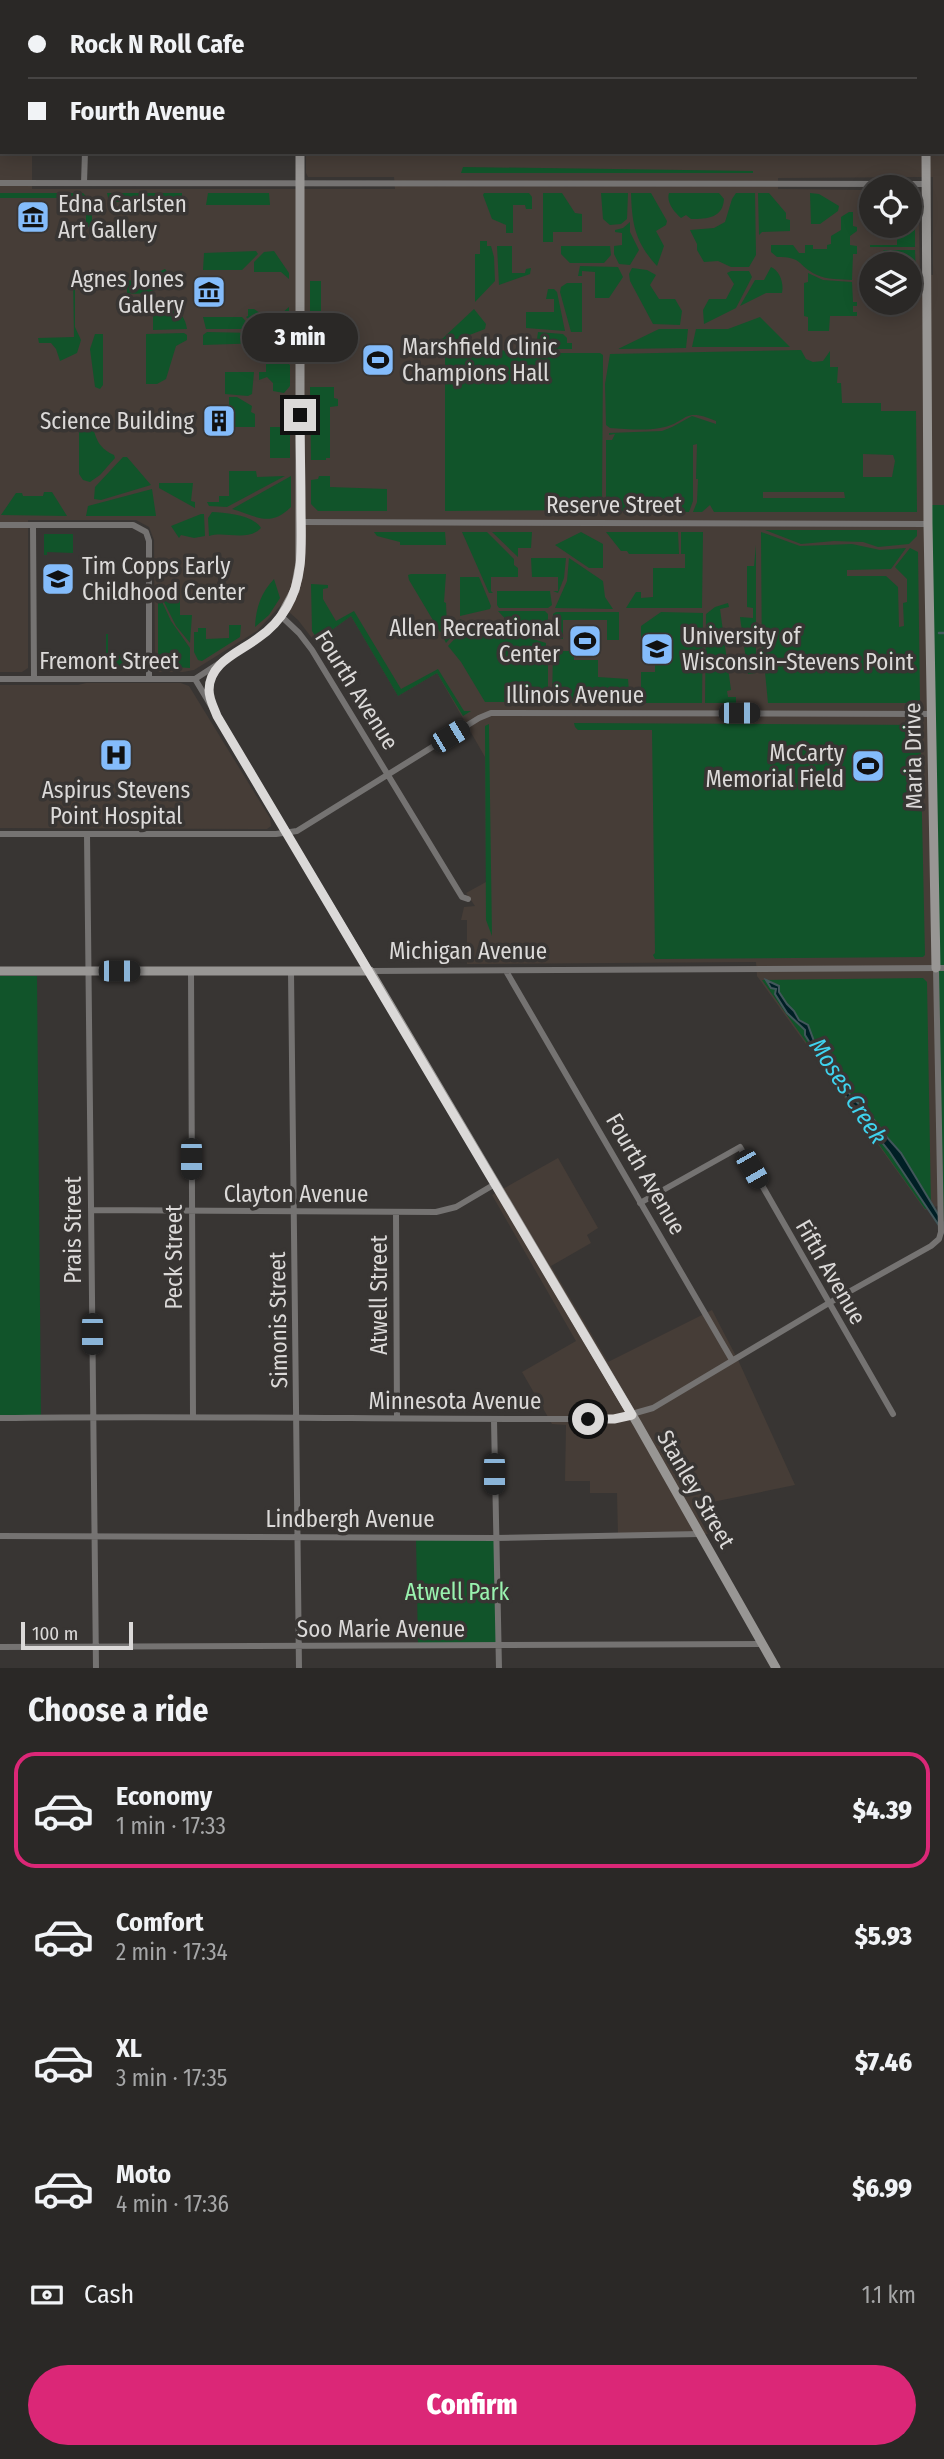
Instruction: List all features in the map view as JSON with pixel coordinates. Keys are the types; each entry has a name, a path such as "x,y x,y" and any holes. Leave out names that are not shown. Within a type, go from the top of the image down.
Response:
{"street":[{"path":"84,183 85,154"},
{"path":"281,616 291,599 298,577 301,522 300,154"},
{"name":"Maria Drive","path":"926,154 928,524 931,714 940,968 941,1232"},
{"path":"0,183 926,184"},
{"name":"Reserve Street","path":"301,522 928,524"},
{"path":"33,525 34,678"},
{"path":"0,526 132,525 146,532 149,541 149,678"},
{"name":"Fremont Street","path":"0,679 195,679 261,636 281,616"},
{"name":"Fourth Avenue","path":"281,616 299,632 312,650 462,897 468,899"},
{"path":"217,716 209,689 213,676 225,659"},
{"name":"Stanley Street","path":"195,679 632,1415 776,1668"},
{"name":"Illinois Avenue","path":"0,834 296,831 386,774 491,713 931,714"},
{"name":"Prais Street","path":"86,834 96,1668"},
{"name":"Michigan Avenue","path":"0,971 940,968"},
{"name":"Peck Street","path":"191,971 193,1416"},
{"name":"Fourth Avenue","path":"506,971 732,1360"},
{"name":"Simonis Street","path":"291,972 299,1668"},
{"name":"Fifth Avenue","path":"640,1203 740,1147 893,1414"},
{"name":"Clayton Avenue","path":"91,1210 446,1210 495,1184"},
{"name":"Atwell Street","path":"396,1212 397,1418"},
{"name":"Minnesota Avenue","path":"0,1418 193,1416 297,1419 614,1419 653,1408 829,1303 931,1246 939,1239 941,1232"},
{"path":"494,1420 499,1668"},
{"name":"Lindbergh Avenue","path":"0,1536 495,1538 700,1534"},
{"name":"Soo Marie Avenue","path":"0,1647 762,1644"}],"shaded area":[{"name":"University of Wisconsin–Stevens Point","path":"0,154 32,154 32,189 395,189 394,177 308,177 306,154 944,154 944,1204 925,1210 757,976 756,962 467,964 467,920 461,920 464,907 475,906 466,893 486,882 485,757 437,673 398,696 351,616 315,642 298,620 281,605 257,631 194,670 159,672 155,663 154,540 149,527 136,520 28,520 28,668 22,672 0,672","holes":["859,175 933,177 933,275 922,274 922,315 859,315 859,252 919,252 919,238 859,238 859,190 778,189 778,178 859,177"]},
{"name":"Aspirus Stevens Point Hospital","path":"181,683 189,686 270,818 271,826 267,829 0,828 0,685"},
{"path":"558,1158 598,1228 587,1235 591,1243 551,1266 608,1362 712,1310 739,1362 795,1485 693,1506 708,1534 618,1536 617,1493 590,1493 590,1481 565,1481 566,1425 552,1424 522,1372 576,1341 492,1195"}],"green space":[{"path":"463,167 753,171 753,173 461,173"},
{"path":"0,193 83,193 92,203 92,222 89,227 82,226 86,225 86,201 70,201 70,198 0,198"},
{"path":"107,193 182,193 182,200 109,202"},
{"path":"208,193 269,193 270,205 206,205"},
{"path":"484,193 529,193 532,197 532,209 526,209 525,205 513,205 513,233 506,233 506,225 492,219"},
{"path":"543,193 562,193 575,213 582,214 582,232 553,232 553,242 543,242"},
{"path":"601,193 628,193 627,219 621,224 610,225 603,219"},
{"path":"631,193 651,193 667,221 666,225 656,231 664,246 657,266 639,241 632,214"},
{"path":"669,193 719,193 724,199 721,210 713,216 691,219 686,215 681,218 673,210"},
{"path":"736,193 755,193 756,255 749,267 731,267 718,261 704,262 690,230 714,228 725,222"},
{"path":"758,193 769,193 786,213 786,219 790,220 790,231 762,232 759,235"},
{"path":"810,193 819,194 839,206 838,211 820,224 811,224"},
{"path":"853,212 853,226 857,227 857,231 850,236 850,245 857,246 857,254 853,254 852,280 821,277 796,260 777,257 771,252 771,245 793,245 799,253 805,253 805,245 813,245 813,249 827,249 827,245 831,244 831,236 841,230 841,217"},
{"path":"630,222 630,232 639,250 630,265 619,264 614,254 614,246 622,245 622,233 615,230"},
{"path":"897,238 915,238 915,247 870,247 870,245 897,245"},
{"path":"480,241 487,241 487,246 491,246 495,281 475,302 475,254 480,254"},
{"path":"497,246 512,246 512,273 525,273 526,269 531,268 530,274 499,285"},
{"path":"561,246 610,246 611,255 604,263 570,263 561,254"},
{"path":"915,250 915,252 882,252"},
{"path":"256,251 258,254 242,270 203,270 204,253"},
{"path":"274,251 289,273 289,279 281,272 254,272 254,262 264,252"},
{"path":"580,266 618,267 623,277 609,298 595,298 595,272 582,271 582,276 578,276"},
{"path":"771,267 781,278 782,293 766,293 740,306 755,280 764,280"},
{"path":"632,268 647,270 656,275 650,285 659,299 675,299 682,311 680,325 653,324 630,281"},
{"path":"165,269 172,277 158,289 146,293 127,293 127,281 145,278"},
{"path":"749,271 752,277 736,308 704,324 703,310 709,299 726,299 734,284 727,273"},
{"path":"808,273 823,280 852,282 853,302 857,302 857,306 853,306 853,312 857,312 857,316 830,316 829,331 808,331 808,317 804,316 804,283 808,282"},
{"path":"73,278 75,327 81,340 77,353 60,361 51,343 39,343 38,338 74,337"},
{"path":"310,281 321,281 321,344 310,344"},
{"path":"567,283 582,283 582,332 571,332 560,292 561,287"},
{"path":"548,289 557,292 565,331 526,328 526,312 554,312 554,299 546,299"},
{"path":"142,300 171,306 182,315 187,329 153,330 153,313 138,313 138,304"},
{"path":"289,307 289,315 274,329 257,328 246,317 248,309 260,313 282,313"},
{"path":"474,309 486,324 485,329 446,344 442,339"},
{"path":"203,317 242,317 253,329 206,329"},
{"path":"760,317 790,347 692,347 696,329 728,329"},
{"path":"659,329 688,329 686,348 618,349"},
{"path":"207,332 254,333 265,343 203,345 203,335"},
{"path":"538,332 563,334 567,343 572,343 572,349 538,349"},
{"path":"184,333 187,340 176,346 166,379 157,384 146,384 146,334"},
{"path":"95,334 103,334 103,385 100,389 95,387 90,349"},
{"path":"480,345 514,353 603,355 600,510 445,511 445,349"},
{"path":"272,350 290,365 290,386 284,393 273,391 273,383 267,377 259,380 259,372 266,372 266,360 272,360"},
{"path":"801,350 806,359 813,362 823,361 830,351 830,367 838,367 837,383 841,383 842,403 881,403 881,411 916,411 917,512 714,512 710,505 702,512 693,512 697,502 697,444 693,445 693,501 689,512 616,511 616,504 612,501 606,508 606,440 612,440 615,434 609,433 662,431 692,416 716,424 716,421 705,417 691,415 660,428 610,428 606,425 605,384 610,354","holes":["863,454 893,455 895,461 892,477 863,477","763,492 844,492 845,498 763,498"]},
{"path":"225,372 254,372 252,394 225,394"},
{"path":"310,387 334,387 334,398 338,399 338,406 330,407 330,458 326,460 311,460"},
{"path":"229,397 237,397 252,406 255,427 229,427"},
{"path":"84,414 101,446 115,458 90,482 83,480 79,474 79,419"},
{"path":"270,427 290,427 290,458 270,458"},
{"path":"123,457 127,457 151,485 101,500 94,499 95,487"},
{"path":"229,471 256,471 257,477 285,476 227,507 209,506 207,502 219,502 219,496 229,496"},
{"path":"291,476 291,507 276,517 256,517 232,509"},
{"path":"319,476 330,476 330,487 387,489 387,511 318,511 311,504 311,480 318,479"},
{"path":"159,483 193,483 191,501 195,502 195,508 159,488"},
{"path":"152,489 156,516 86,516 88,506"},
{"path":"44,492 52,492 67,516 1,515 16,493 22,493 23,496 43,496"},
{"path":"928,505 944,505 944,1233"},
{"path":"212,512 246,517 261,528 250,534 209,536 208,518"},
{"path":"204,514 205,536 194,538 181,535 179,538 171,526"},
{"path":"765,530 917,530 917,536 909,544 878,547 863,542 801,544"},
{"path":"374,532 445,532 446,545 400,545 400,542 377,536"},
{"path":"462,532 487,532 514,559 518,577 491,577 493,593 489,593"},
{"path":"492,532 532,532 531,548 518,548 518,557"},
{"path":"581,532 603,544 603,568 589,568 555,545"},
{"path":"606,532 678,532 679,554 629,554 627,551 621,551"},
{"path":"681,532 703,532 702,608 626,608 636,592 641,592 641,598 653,597 653,568 685,568 685,554 681,554"},
{"path":"761,532 800,546 852,544 880,550 906,548 891,569 847,570 847,576 886,576 898,587 899,627 904,626 903,603 907,602 907,579 895,567 910,548 918,552 920,703 768,703 765,672 762,672"},
{"path":"44,534 73,534 73,553 47,552 47,555 44,555"},
{"path":"756,545 756,673 748,674 740,617 753,618 753,608 747,607 747,566 754,566"},
{"path":"531,558 566,558 564,578 558,593 553,591 558,591 558,577 532,577"},
{"path":"569,558 603,581 605,597 613,609 555,608 567,581"},
{"path":"446,574 444,602 447,627 460,628 446,643 443,637 447,634 444,630 440,632 409,580 408,575"},
{"path":"460,577 479,577 490,609 460,616"},
{"path":"274,579 280,598 269,615 255,627 260,601"},
{"path":"311,584 328,585 328,588 323,589 323,599 336,621 354,611 401,689 438,669 464,711 471,711 463,716 437,673 398,696 351,616 318,640 312,631"},
{"path":"176,586 180,586 180,615 192,615 190,643 176,626 159,592 172,594"},
{"path":"497,591 550,591 552,605 548,608 499,608"},
{"path":"158,593 171,621 190,648 190,668 158,666"},
{"path":"728,603 729,607 720,609 731,690 727,691 728,697 736,697 736,703 705,703 706,614 715,607"},
{"path":"498,611 545,611 548,614 548,639 516,630"},
{"path":"619,612 619,640 607,640 607,620 563,620 563,639 553,639 553,614"},
{"path":"661,612 703,613 702,703 641,703 641,672 655,672 655,639 641,639 641,626"},
{"path":"472,620 546,643 548,702 485,702 448,646"},
{"path":"229,625 241,625 240,637 202,661 198,660 194,652 194,632 198,632 198,628 206,628 206,639 229,638"},
{"path":"106,634 108,651 114,651 115,655 137,652 136,666 106,668"},
{"path":"553,651 574,651 574,660 598,660 598,677 628,679 630,703 552,702"},
{"path":"574,723 920,725 925,955 655,959 652,730 578,730"},
{"path":"489,724 492,936 486,920 485,726"},
{"path":"0,976 37,976 41,1418 0,1418"},
{"path":"923,978 927,982 931,1207 925,1209 762,980"},
{"name":"Atwell Park","path":"416,1537 495,1538 499,1647 418,1646"}],"water":[{"path":"766,980 779,986 779,992 799,1020 808,1025 814,1041 851,1096 901,1153 944,1224 944,1233 889,1151 825,1067 805,1035 805,1030 787,1013 775,994 776,989 771,988"}],"waterway":[{"path":"939,633 944,633"}],"place":[{"name":"Edna Carlsten Art Gallery","path":"33,217"},
{"name":"Agnes Jones Gallery","path":"209,292"},
{"name":"Marshfield Clinic Champions Hall","path":"378,360"},
{"name":"Science Building","path":"219,421"},
{"name":"Tim Copps Early Childhood Center","path":"58,579"},
{"name":"Allen Recreational Center","path":"585,641"},
{"name":"University of Wisconsin–Stevens Point","path":"657,649"},
{"name":"Aspirus Stevens Point Hospital","path":"116,755"},
{"name":"McCarty Memorial Field","path":"868,766"}],"route":[{"path":"300,415 301,552 297,583 286,609 272,626 225,659 216,670 210,682 210,698 217,716 632,1415 614,1419 588,1419"}],"water label":[{"name":"Moses Creek","path":"848,1091"}]}
